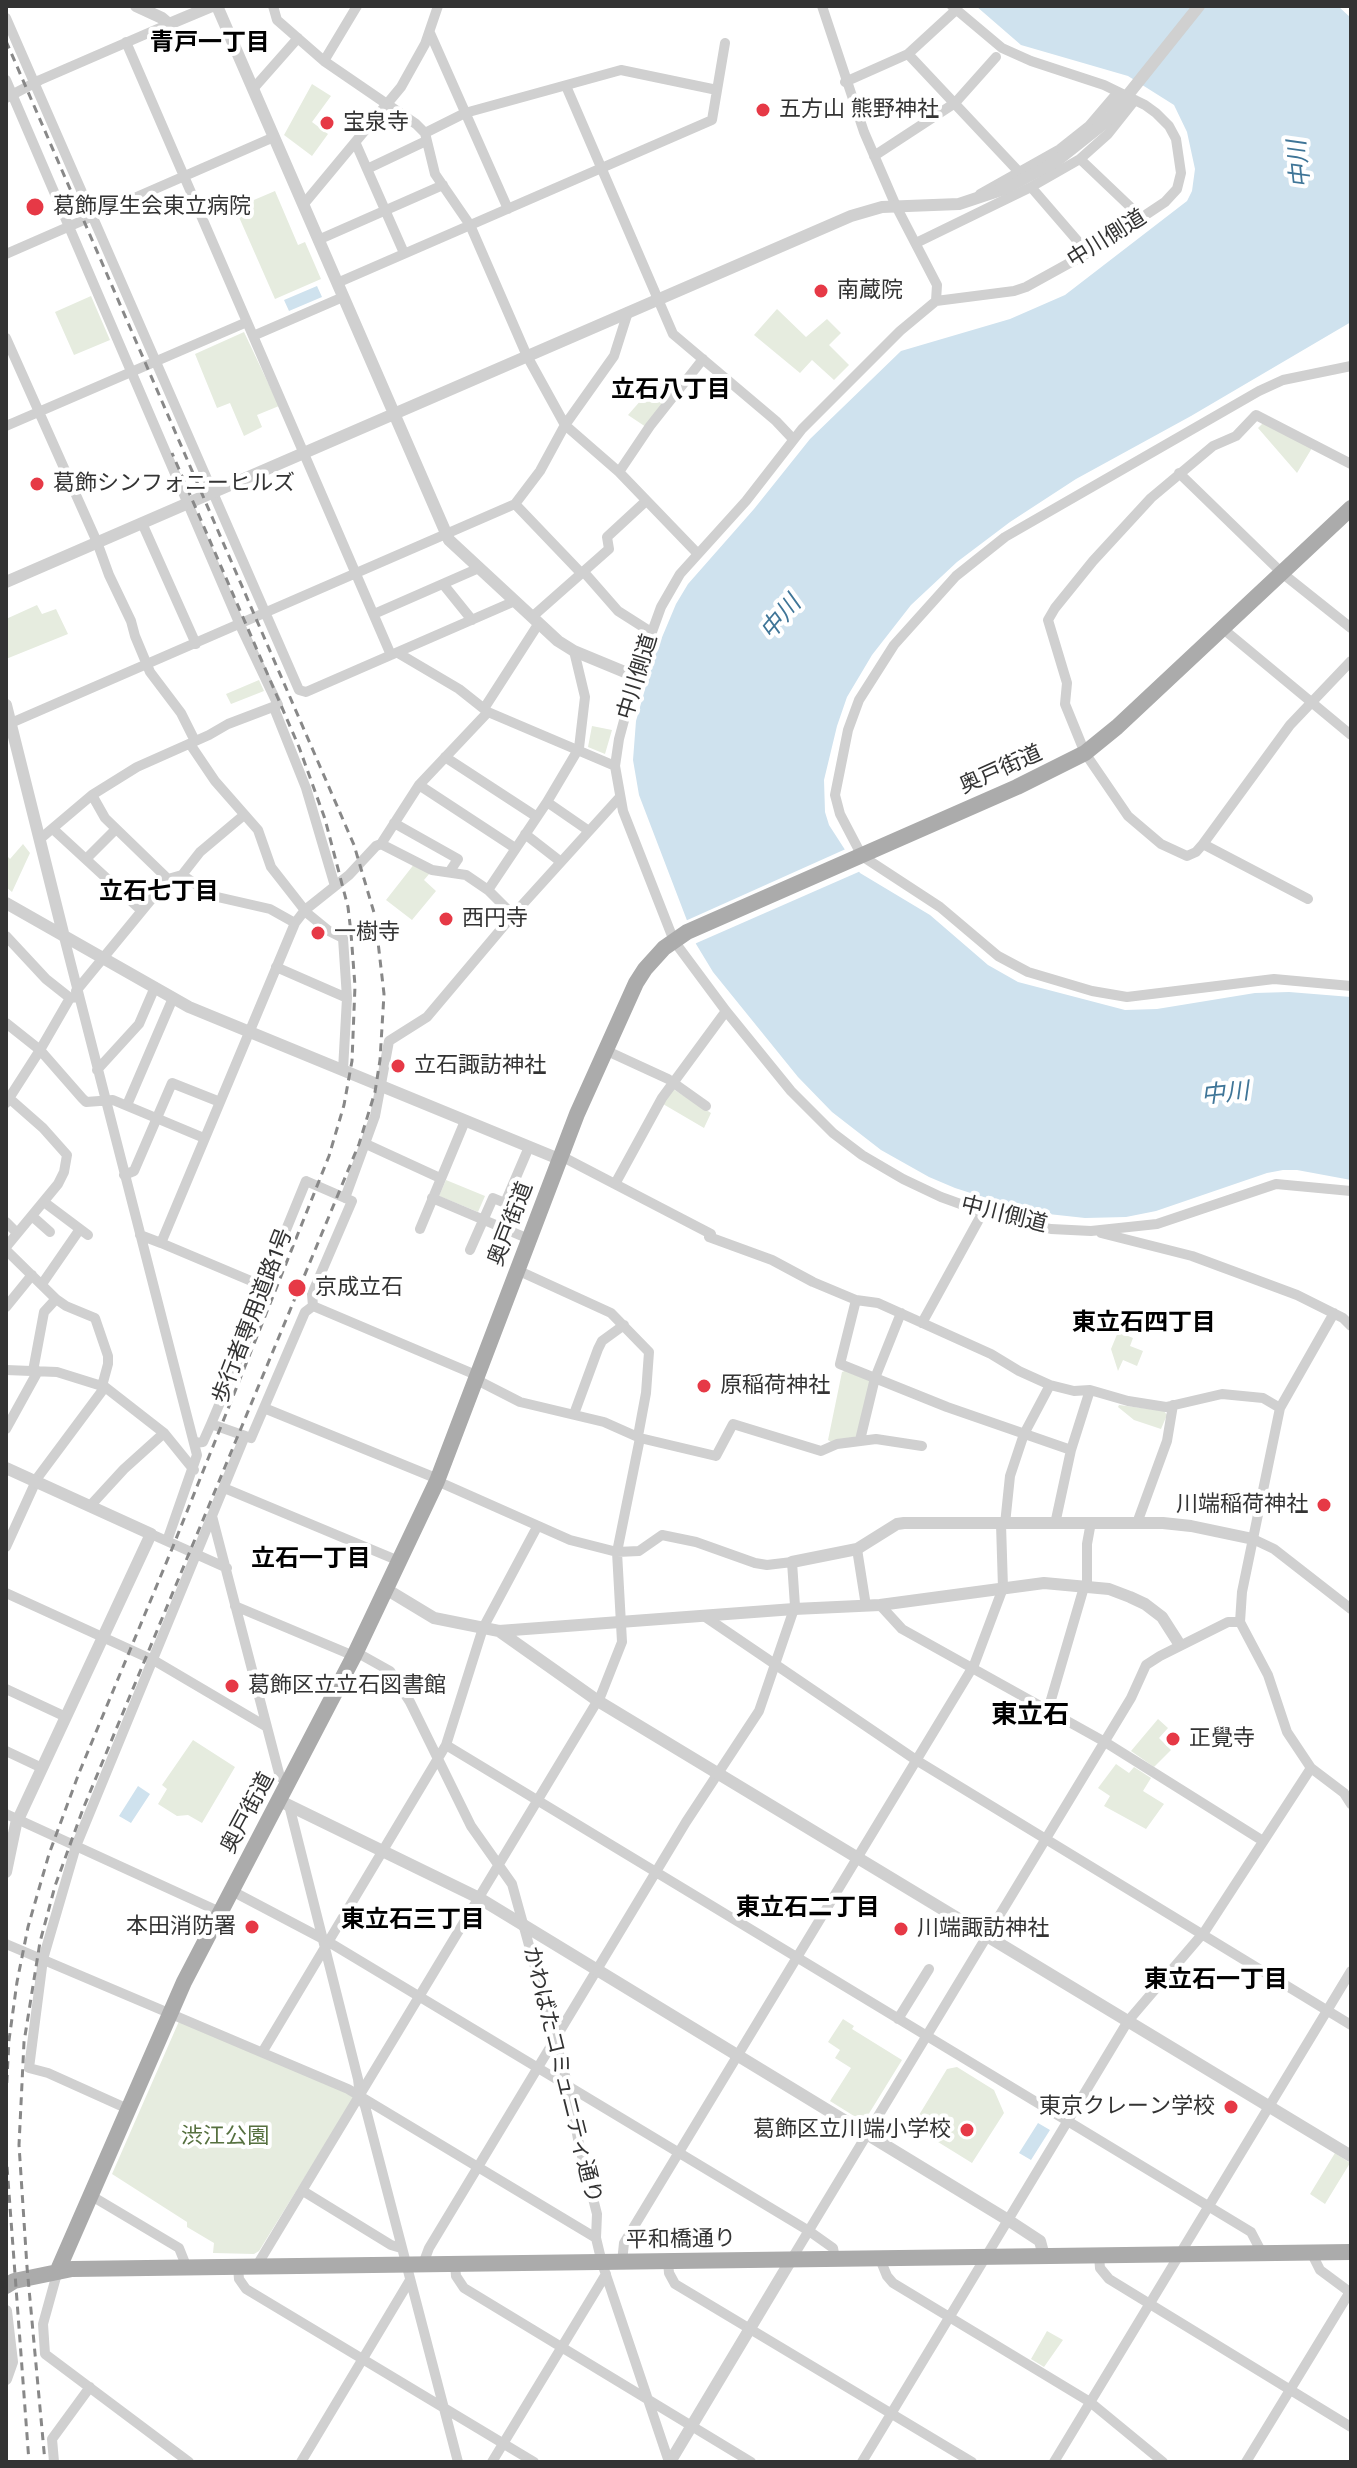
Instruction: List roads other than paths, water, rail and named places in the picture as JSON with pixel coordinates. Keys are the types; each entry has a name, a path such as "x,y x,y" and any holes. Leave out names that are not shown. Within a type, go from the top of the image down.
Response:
{"main road":[{"name":"奥戸街道","path":"58,2270 191,1967 284,1803 290,1782 355,1654 437,1480 560,1158 640,976 658,953 680,936 1051,772 1085,753 1117,727 1351,508"},
{"name":"平和橋通り","path":"9,2282 58,2270 238,2267 413,2270 455,2265 604,2269 622,2262 1351,2252"}],"street":[{"path":"136,6 169,24"},
{"path":"9,96 126,42 215,6 446,535 558,641 574,651 634,675"},
{"path":"273,6 277,20 324,61 416,124 426,137 435,174 470,225 527,356 565,425 619,472 698,554"},
{"path":"324,61 357,6"},
{"path":"303,205 388,105 430,33 438,6"},
{"path":"822,6 845,82 874,156 937,285 936,301"},
{"path":"6,582 851,216 896,206 969,202 1004,189 1061,158 1107,121 1199,6"},
{"path":"845,82 908,54 955,8"},
{"name":"中川側道","path":"955,8 1002,48 1015,55 1104,85 1156,113 1176,139 1181,173 1177,189 1165,202 1088,253 1014,291 936,301 900,331 793,439 746,501 671,587 634,675 615,766 619,798 680,936 726,1011 791,1091 849,1147 875,1163 932,1193 983,1212 1040,1227 1091,1231 1157,1224 1276,1184 1351,1191"},
{"path":"6,18 211,493 296,685 302,692 515,601"},
{"path":"430,33 508,209"},
{"path":"253,89 298,38"},
{"path":"126,42 356,575 394,654 486,709 615,766"},
{"path":"337,283 712,120 725,43"},
{"path":"908,54 1019,172"},
{"path":"874,156 955,103 996,57"},
{"path":"367,169 465,113 621,70 717,90"},
{"path":"6,80 9,96 276,706 306,788 335,886"},
{"path":"566,86 673,334 793,439"},
{"path":"969,202 1060,149 1089,126 1118,92"},
{"path":"916,243 1031,187 1080,159 1108,134 1135,100"},
{"path":"6,254 274,137"},
{"path":"356,144 404,253"},
{"path":"1080,159 1142,218"},
{"path":"318,240 443,185"},
{"path":"1031,187 1088,253"},
{"path":"253,336 343,297"},
{"path":"11,723 515,504 540,471 565,425 614,356 628,312"},
{"path":"6,426 247,322"},
{"path":"6,338 97,542 147,665 181,713 192,742 215,781 258,830 271,867 305,910 329,931 343,938 347,998 343,1070"},
{"path":"619,472 650,426 703,359"},
{"path":"1351,366 1283,380 1259,391 1005,537 956,576 894,645 871,679 855,710 835,795 840,814 860,856 940,907 1012,965 1113,996 1144,996 1274,979 1351,986"},
{"path":"1351,464 1256,415 1236,436 1213,446 1151,498 1093,561 1048,620 1067,683 1065,704 1085,753 1124,812 1153,839 1187,856 1203,844 1290,725 1351,661"},
{"path":"1179,473 1282,573 1351,628"},
{"path":"161,1243 295,923 305,910 381,844 419,785 486,709 535,620 609,549 607,537 646,501"},
{"path":"515,504 618,611 651,632"},
{"path":"142,523 196,644"},
{"path":"374,614 479,568"},
{"path":"443,584 472,620"},
{"path":"1222,628 1351,735"},
{"path":"488,890 579,748 585,697 574,651"},
{"path":"6,705 63,933 75,995 197,1455 167,1541"},
{"path":"40,839 92,795 137,767 228,724 276,706"},
{"path":"445,757 537,817"},
{"path":"419,785 515,848"},
{"path":"92,795 101,813 168,879"},
{"path":"313,1306 312,1294 366,1144 382,1087 389,1041 427,1017 513,915 619,798"},
{"path":"547,802 589,831"},
{"path":"6,1547 35,1481 104,1387 108,1364 95,1318 56,1299 6,1248 64,1172 67,1155 43,1128 8,1101 102,956 168,879 182,875 200,852 244,815"},
{"path":"394,823 458,859 450,871"},
{"path":"53,829 141,910"},
{"path":"86,859 116,829"},
{"path":"525,834 561,862"},
{"path":"381,844 432,870 466,875 488,890 513,915"},
{"path":"1203,844 1308,899"},
{"path":"182,875 213,896 270,909 295,923"},
{"path":"7,906 63,933 173,998 560,1158 711,1234 709,1237 772,1260 856,1300 878,1303 991,1354 1050,1385 1074,1391 1090,1390 1128,1401 1166,1407 1215,1395 1233,1394 1263,1398 1280,1408"},
{"path":"6,936 46,979 75,995"},
{"path":"276,967 347,998"},
{"path":"97,1070 139,1024 155,987"},
{"path":"127,1105 173,998"},
{"path":"615,1184 646,1125 726,1011"},
{"path":"6,1023 40,1050 86,1102 105,1100 127,1105 204,1138"},
{"path":"605,1050 674,1083 706,1106"},
{"path":"124,1175 134,1171 172,1083 220,1102"},
{"path":"420,1229 465,1121"},
{"path":"366,1144 440,1178"},
{"path":"470,1250 493,1198 505,1203 529,1147"},
{"name":"歩行者専用道路1号","path":"194,1443 203,1442 211,1424 267,1291 263,1286 306,1181 348,1199"},
{"path":"432,1198 529,1239"},
{"path":"42,1284 84,1232 44,1202"},
{"path":"922,1323 983,1212"},
{"path":"32,1216 50,1232"},
{"path":"6,1222 17,1233"},
{"path":"1091,1231 1192,1256 1294,1294 1345,1317 1280,1408 1242,1592 1240,1622 1268,1675 1287,1732 1311,1768 1344,1793 1351,1804"},
{"path":"140,1235 263,1286"},
{"path":"256,2267 598,1701 622,1642 617,1552 639,1437 649,1352 624,1325 598,1306 517,1270"},
{"path":"6,1307 32,1275"},
{"path":"6,1429 36,1371 44,1312 56,1299"},
{"path":"856,1300 840,1364 1071,1450"},
{"path":"313,1306 476,1377 520,1402 574,1414 639,1437 716,1456 733,1424 821,1451 837,1444 879,1439 922,1446"},
{"path":"211,1424 251,1438 305,1312 313,1306"},
{"path":"860,1440 875,1378 901,1313"},
{"path":"574,1414 602,1341 624,1325"},
{"path":"6,1370 57,1372 104,1387 164,1433 194,1470"},
{"path":"622,2262 624,2243 972,1668 1003,1588 1003,1524 1010,1476 1024,1434 1050,1385"},
{"path":"1055,1524 1071,1450 1090,1390"},
{"path":"1137,1523 1167,1441 1173,1405"},
{"path":"264,1408 437,1480 537,1527 570,1540 617,1552 639,1551 662,1535 696,1542 767,1565 857,1549 897,1524 1091,1522 1191,1526 1253,1539 1274,1549 1351,1609"},
{"path":"90,1506 124,1469 164,1433"},
{"path":"128,2109 48,2073 29,2068 43,1959 76,1846 244,1438"},
{"path":"6,1468 227,1568"},
{"path":"224,1488 399,1561"},
{"path":"212,1516 280,1777 290,1782"},
{"path":"1048,1710 1085,1587 1091,1522"},
{"path":"263,2051 324,1942 439,1759 483,1628 537,1527"},
{"path":"6,1872 12,1817 42,1768 151,1534"},
{"path":"857,1549 866,1606"},
{"path":"301,2462 413,2270 717,1772 759,1711 794,1609 792,1562"},
{"path":"386,1589 434,1618 499,1631 880,1605 1044,1583 1109,1589 1145,1604 1162,1617 1179,1644"},
{"path":"6,1593 153,1660 267,1727"},
{"path":"880,1605 902,1629 1105,1742 1263,1841"},
{"name":"かわばたコミュニティ通り","path":"235,1606 390,1671 410,1702 471,1826 512,1884 568,2086 597,2214 596,2238 604,2269 669,2462"},
{"path":"704,1616 916,1760 1351,2025"},
{"path":"669,2462 1105,1742 1146,1665 1179,1644 1228,1622 1240,1622"},
{"path":"499,1631 598,1701 1351,2156"},
{"path":"6,1689 66,1717"},
{"path":"446,1745 1251,2232 1262,2253"},
{"path":"6,1751 42,1768"},
{"path":"862,2462 1128,2021 1202,1934 1311,1768"},
{"path":"284,1803 479,1898 1008,2220 1040,2241 1044,2256"},
{"path":"284,1803 324,1942 360,2096 401,2248 413,2270 458,2462"},
{"path":"12,1817 220,1912"},
{"path":"232,1891 418,1997 809,2231 833,2248 835,2259"},
{"path":"6,1944 263,2051 360,2096 596,2238"},
{"path":"898,2019 929,1969"},
{"path":"1054,2462 1351,1971"},
{"path":"303,2191 391,2245 401,2248"},
{"path":"90,2195 179,2248 187,2268"},
{"path":"1246,2462 1350,2291 1320,2270 1311,2252"},
{"path":"1099,2256 1100,2268 1109,2279 1351,2427"},
{"path":"880,2259 893,2283 1090,2402 1163,2462"},
{"path":"668,2262 675,2284 972,2462"},
{"path":"455,2265 456,2276 464,2288 751,2462"},
{"path":"238,2267 239,2279 246,2289 534,2462"},
{"path":"492,2462 604,2269"},
{"path":"58,2270 43,2324 45,2354 189,2462"},
{"path":"6,2311 12,2362 6,2379"},
{"path":"54,2462 52,2439 90,2387"}],"water":[{"name":"中川","path":"976,6 1338,6 1351,18 1351,322 1076,479 1010,522 957,562 911,605 872,655 847,697 824,780 825,812 829,825 860,873 930,915 988,965 1018,982 1125,1010 1157,1009 1255,993 1289,992 1351,997 1351,1180 1283,1170 1156,1211 1126,1217 1085,1218 1030,1212 929,1177 881,1150 832,1112 798,1077 713,972 696,944 639,795 633,760 636,721 655,654 676,604 688,584 810,439 901,351 1010,319 1065,295 1187,201 1192,191 1195,169 1187,132 1174,105 1128,76 1021,45"},
{"path":"317,286 322,297 289,311 284,300"},
{"path":"138,1786 150,1794 131,1823 119,1816"},
{"path":"1038,2123 1050,2130 1031,2160 1019,2153"}],"railway":[{"path":"6,41 354,845 375,916 384,994 375,1092 359,1144 83,1809 55,1886 40,1942 24,2042 19,2145 45,2462"},
{"path":"6,2097 9,2040 17,1982 28,1927 49,1854 329,1156 344,1105 352,1061 355,986 351,933 348,907 325,819 299,747 172,453"},
{"path":"6,2153 29,2462"}],"place":[{"name":"五方山 熊野神社","path":"763,110"},
{"name":"宝泉寺","path":"327,123"},
{"name":"葛飾厚生会東立病院","path":"35,207"},
{"name":"南蔵院","path":"821,291"},
{"name":"葛飾シンフォニーヒルズ","path":"37,484"},
{"name":"西円寺","path":"446,919"},
{"name":"一樹寺","path":"318,933"},
{"name":"立石諏訪神社","path":"398,1066"},
{"name":"京成立石","path":"297,1288"},
{"name":"原稲荷神社","path":"704,1386"},
{"name":"川端稲荷神社","path":"1324,1505"},
{"name":"葛飾区立立石図書館","path":"232,1686"},
{"name":"正覺寺","path":"1173,1739"},
{"name":"本田消防署","path":"252,1927"},
{"name":"川端諏訪神社","path":"901,1929"},
{"name":"東京クレーン学校","path":"1231,2107"},
{"name":"葛飾区立川端小学校","path":"967,2130"}],"district":[{"name":"青戸一丁目","path":"210,43"},
{"name":"立石八丁目","path":"671,390"},
{"name":"立石七丁目","path":"159,892"},
{"name":"東立石四丁目","path":"1144,1323"},
{"name":"立石一丁目","path":"311,1559"},
{"name":"東立石","path":"1030,1716"},
{"name":"東立石二丁目","path":"808,1908"},
{"name":"東立石三丁目","path":"413,1920"},
{"name":"東立石一丁目","path":"1216,1980"}],"park label":[{"name":"渋江公園","path":"225,2137"}]}
